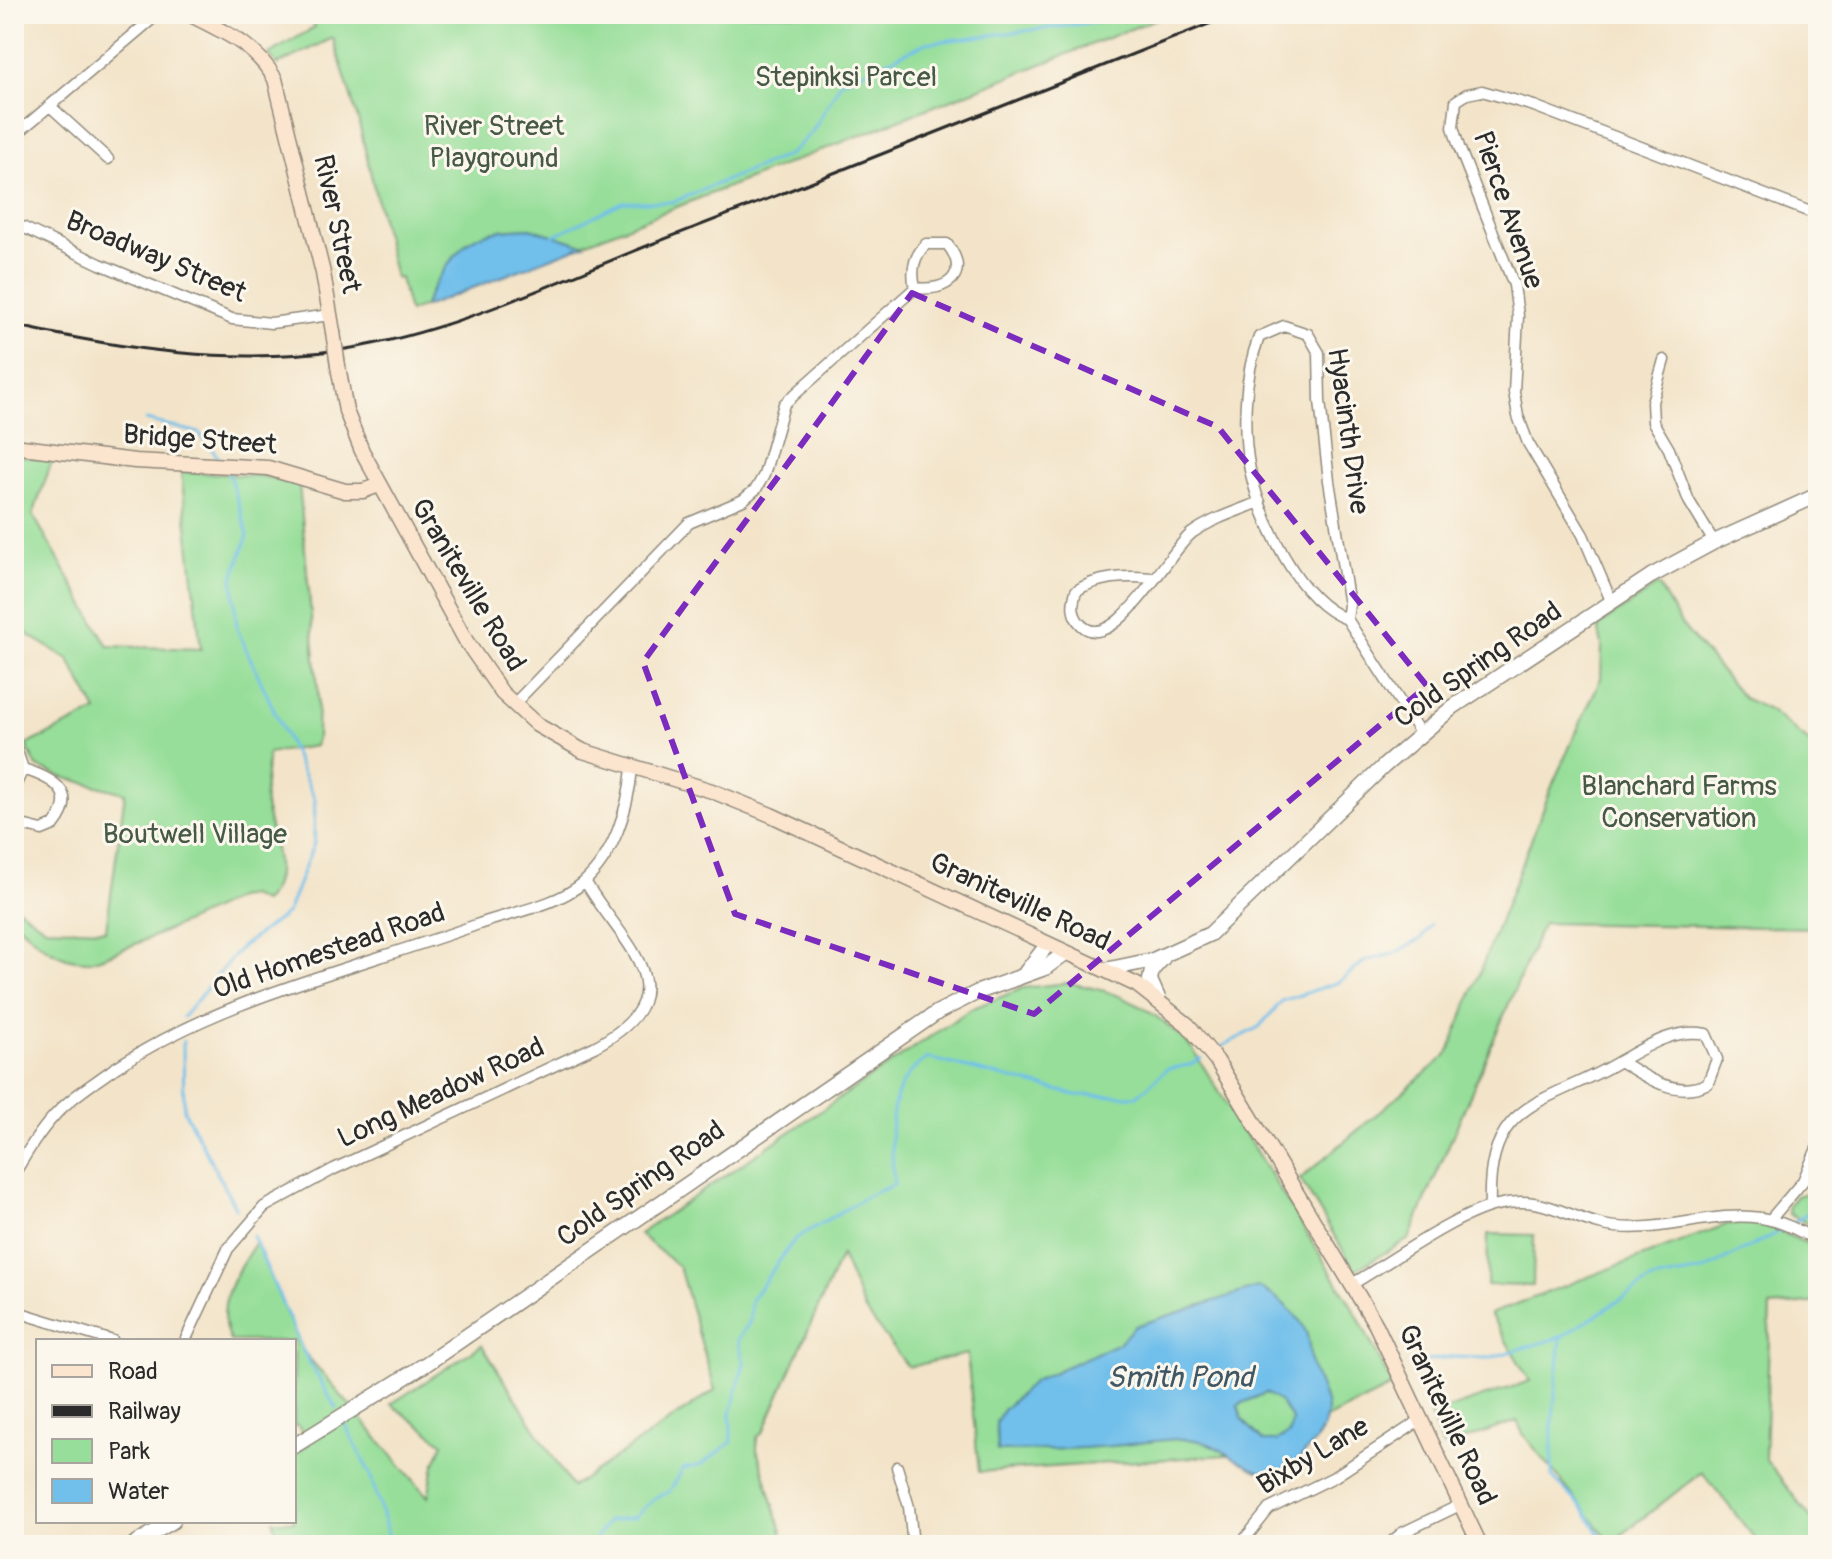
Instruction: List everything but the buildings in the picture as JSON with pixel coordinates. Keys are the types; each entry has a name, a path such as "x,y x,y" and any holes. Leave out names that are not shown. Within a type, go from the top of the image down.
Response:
{"main road":[{"name":"River Street","path":"189,14 240,40 262,56 275,79 323,273 350,424 379,485"},
{"name":"Bridge Street","path":"14,446 135,461 268,468 345,491 363,491 379,485"},
{"name":"Graniteville Road","path":"379,485 477,661 514,704 537,725 566,743 632,769 712,791 771,815 1064,954 1105,970 1158,998 1188,1025 1217,1061 1352,1284 1422,1419 1480,1545"}],"street":[{"path":"14,136 158,14"},
{"name":"Pierce Avenue","path":"1612,603 1583,535 1528,443 1518,416 1514,392 1518,316 1514,285 1459,147 1453,127 1456,101 1482,91 1534,106 1818,215"},
{"path":"50,106 108,159"},
{"name":"Broadway Street","path":"14,223 100,264 232,319 271,323 330,315"},
{"path":"514,704 689,523 743,500 756,489 764,475 784,404 915,288 940,287 952,279 958,272 958,258 947,244 926,244 919,251 913,265 915,288"},
{"name":"Hyacinth Drive","path":"1347,619 1349,605 1320,401 1319,353 1308,334 1284,326 1259,337 1252,355 1246,444 1260,502 1298,578 1331,614 1347,619 1420,733"},
{"path":"1664,360 1652,402 1653,422 1669,449 1689,501 1714,542"},
{"name":"Cold Spring Road","path":"1105,970 1166,956 1210,934 1232,916 1306,839 1420,733 1453,707 1651,576 1714,542 1817,499"},
{"path":"1152,578 1124,577 1085,585 1076,591 1074,613 1080,624 1094,632 1109,630 1123,620 1152,578 1191,534 1260,502"},
{"path":"14,743 23,769 14,788"},
{"path":"14,815 22,825 42,830 54,825 64,805 63,794 56,783 23,769"},
{"name":"Old Homestead Road","path":"14,1174 55,1114 80,1092 142,1051 184,1029 272,992 559,898 585,881 615,839 632,769"},
{"name":"Long Meadow Road","path":"186,1339 228,1249 264,1207 334,1169 594,1047 633,1021 644,991 641,963 585,881"},
{"name":"Cold Spring Road","path":"1023,974 1038,961 1047,945"},
{"name":"Cold Spring Road","path":"296,1445 426,1364 938,1012 1023,974 1045,968 1064,954"},
{"path":"1158,998 1150,985 1150,975 1166,956"},
{"path":"1490,1206 1489,1176 1508,1125 1528,1106 1568,1090 1620,1061 1664,1039 1690,1031 1706,1034 1717,1059 1708,1083 1690,1091 1657,1082 1620,1061"},
{"path":"1770,1220 1803,1181 1818,1146"},
{"path":"1352,1284 1490,1206 1534,1201 1603,1225 1624,1227 1758,1217 1818,1241"},
{"path":"14,1311 106,1339"},
{"name":"Bixby Lane","path":"1240,1545 1269,1509 1334,1477 1422,1419"},
{"path":"897,1467 909,1507 913,1545"},
{"path":"1388,1545 1402,1533 1460,1505"},
{"path":"133,1545 170,1523"}],"highlighted area":[{"path":"912,293 1218,427 1427,686 1034,1014 735,914 643,662"}],"green space":[{"name":"River Street Playground","path":"309,14 1169,14 409,312 400,278 395,278 359,123 333,38 277,65 269,54 315,27"},
{"name":"Boutwell Village","path":"14,455 52,461 33,515 108,646 201,649 181,472 261,476 299,484 318,691 317,738 315,746 268,753 265,805 277,869 276,881 263,902 250,896 236,898 114,953 88,961 56,954 14,920 14,905 45,928 106,930 125,793 62,777 37,767 26,745 97,711 68,659 14,626"},
{"name":"Blanchard Farms Conservation","path":"1658,585 1681,624 1743,698 1769,710 1818,749 1818,928 1543,923 1409,1239 1355,1270 1300,1179 1448,1054 1554,781 1601,678 1602,645 1598,626"},
{"path":"1067,983 1104,991 1151,1013 1192,1048 1355,1311 1393,1386 1256,1453 979,1472 967,1354 908,1367 864,1309 841,1255 764,1431 757,1438 757,1450 786,1545 281,1545 274,1523 296,1523 296,1453 309,1444 296,1426 296,1339 229,1339 225,1327 225,1301 229,1289 256,1242 303,1351 428,1497 434,1465 443,1443 391,1404 482,1345 572,1487 715,1390 679,1267 639,1234 971,1009 1023,988"},
{"path":"1818,1190 1818,1229 1789,1214 1788,1206 1796,1196"},
{"path":"1757,1222 1818,1248 1818,1302 1770,1307 1765,1459 1818,1527 1818,1545 1760,1545 1702,1472 1611,1543 1523,1434 1517,1421 1443,1447 1430,1415 1530,1381 1490,1314 1728,1224"},
{"path":"1488,1234 1534,1235 1533,1286 1487,1285"}],"water":[{"path":"530,228 584,245 424,307 445,269 468,243 494,231"},
{"name":"Smith Pond","path":"1258,1287 1264,1290 1292,1312 1306,1332 1312,1368 1327,1406 1322,1431 1297,1461 1280,1471 1265,1472 1250,1468 1204,1442 1185,1439 1083,1448 997,1451 996,1422 1003,1410 1034,1381 1119,1343 1135,1326","holes":["1266,1393 1280,1402 1292,1420 1289,1434 1276,1441 1263,1441 1242,1419 1238,1405"]}],"waterway":[{"path":"553,236 623,202 673,202 790,154 812,132 841,82 926,43 1097,22 1128,14"},
{"path":"146,420 199,433 218,457"},
{"path":"183,1017 241,947 287,913 314,843 315,800 237,629 233,578 248,535 228,471"},
{"path":"1221,1047 1259,1027 1282,1001 1339,982 1365,961 1396,953 1421,939 1431,925"},
{"path":"183,1041 184,1110 236,1209"},
{"path":"591,1545 608,1521 634,1517 656,1497 669,1492 683,1469 701,1465 732,1442 730,1417 744,1363 738,1340 750,1321 751,1300 795,1239 871,1194 894,1185 891,1131 896,1098 913,1070 928,1058 1076,1095 1137,1096 1167,1069 1189,1065 1201,1058"},
{"path":"1794,1223 1818,1205"},
{"path":"1415,1363 1450,1357 1489,1358 1561,1337 1652,1280 1703,1271 1784,1229"},
{"path":"253,1236 303,1351 336,1408"},
{"path":"1561,1337 1552,1426 1552,1477 1585,1510 1606,1545"},
{"path":"345,1424 370,1474 391,1545"}],"railway":[{"path":"14,325 138,348 262,356 346,349 426,331 504,304 1234,14"}],"park label":[{"name":"Stepinksi Parcel","path":"846,77"}]}
